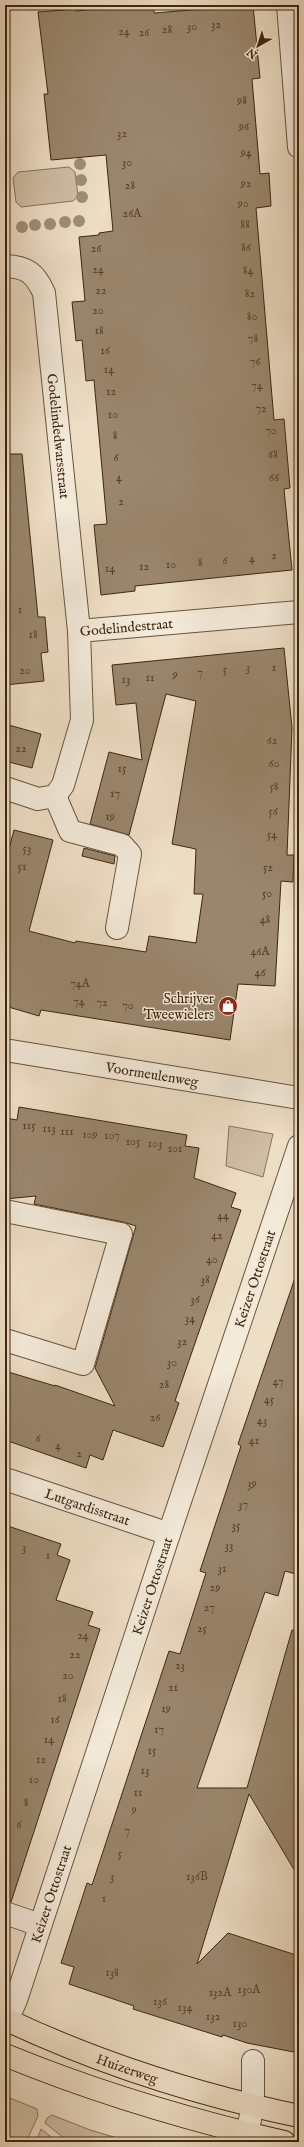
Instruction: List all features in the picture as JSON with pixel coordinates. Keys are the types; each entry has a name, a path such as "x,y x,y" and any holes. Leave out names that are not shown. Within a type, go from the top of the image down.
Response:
{"main road":[{"name":"Huizerweg","path":"6,2022 125,2067 253,2106 299,2116"},
{"name":"Huizerweg","path":"5,2055 57,2076 246,2138 284,2142"}],"street":[{"path":"288,5 299,147"},
{"name":"Godelindedwarsstraat","path":"5,266 21,267 30,273 38,279 44,292 79,631"},
{"name":"Godelindestraat","path":"55,796 63,785 82,720 79,631 299,612"},
{"path":"5,788 38,799 55,796 70,831 122,846 130,854 117,928"},
{"name":"Voormeulenweg","path":"5,1050 299,1098"},
{"name":"Keizer Ottostraat","path":"6,2022 16,2000 169,1534 299,1146"},
{"path":"5,1211 121,1234 83,1364 5,1340"},
{"name":"Lutgardisstraat","path":"5,1479 169,1534"},
{"path":"5,1913 40,1926"},
{"path":"246,2138 253,2106 253,2060"}],"shaded area":[{"path":"69,167 75,172 78,196 73,201 21,207 16,202 13,178 18,172"},
{"path":"229,1126 273,1134 263,1177 226,1166"},
{"path":"5,2096 37,2109 38,2116 26,2142 9,2142 5,2139"},
{"path":"52,2115 90,2130 131,2142 69,2142 45,2123 47,2118"},
{"path":"41,2129 58,2142 36,2142"}],"building":[{"path":"148,5 148,9 154,8 154,13 253,5 260,78 252,79 260,174 269,173 271,206 256,208 274,420 284,419 290,488 284,489 292,570 135,586 135,591 101,595 94,525 107,524 94,380 86,381 82,340 76,341 72,302 85,301 79,237 99,235 99,233 113,231 106,155 51,160 44,94 48,94 38,12 76,9 76,11"},
{"path":"5,454 22,454 38,617 45,617 48,652 41,653 44,681 5,685"},
{"path":"284,648 292,728 287,855 294,855 293,882 281,881 275,986 238,984 230,1040 41,1010 39,1016 5,1006 5,864 14,830 53,840 29,931 75,943 76,941 146,952 149,936 196,943 203,894 194,894 196,849 172,844 196,701 166,694 129,835 90,824 109,752 142,760 136,703 116,705 112,665"},
{"path":"5,724 41,734 32,768 5,761"},
{"path":"84,848 115,856 114,864 82,856"},
{"path":"19,1107 187,1135 185,1146 199,1148 194,1178 236,1193 231,1207 241,1210 175,1401 179,1403 163,1447 113,1430 103,1460 90,1455 86,1468 5,1440 5,1371 55,1385 115,1406 95,1368 136,1226 34,1204 36,1196 5,1199 5,1118 17,1120"},
{"path":"295,1278 299,1279 299,1575 285,1571 278,1596 265,1592 197,1788 247,1788 292,1630 299,1631 299,1878 249,1794 197,1964 228,1933 299,1956 299,2053 247,2043 223,2035 222,2037 133,2009 134,2006 69,1984 74,1967 61,1963 87,1883 92,1885 169,1651 180,1654 206,1573 200,1571 241,1446 238,1444"},
{"path":"5,1525 61,1544 57,1555 70,1560 56,1600 93,1612 88,1625 100,1629 11,1902 5,1901"}],"place":[{"name":"Schrijver Tweewielers","path":"228,1006"}]}
